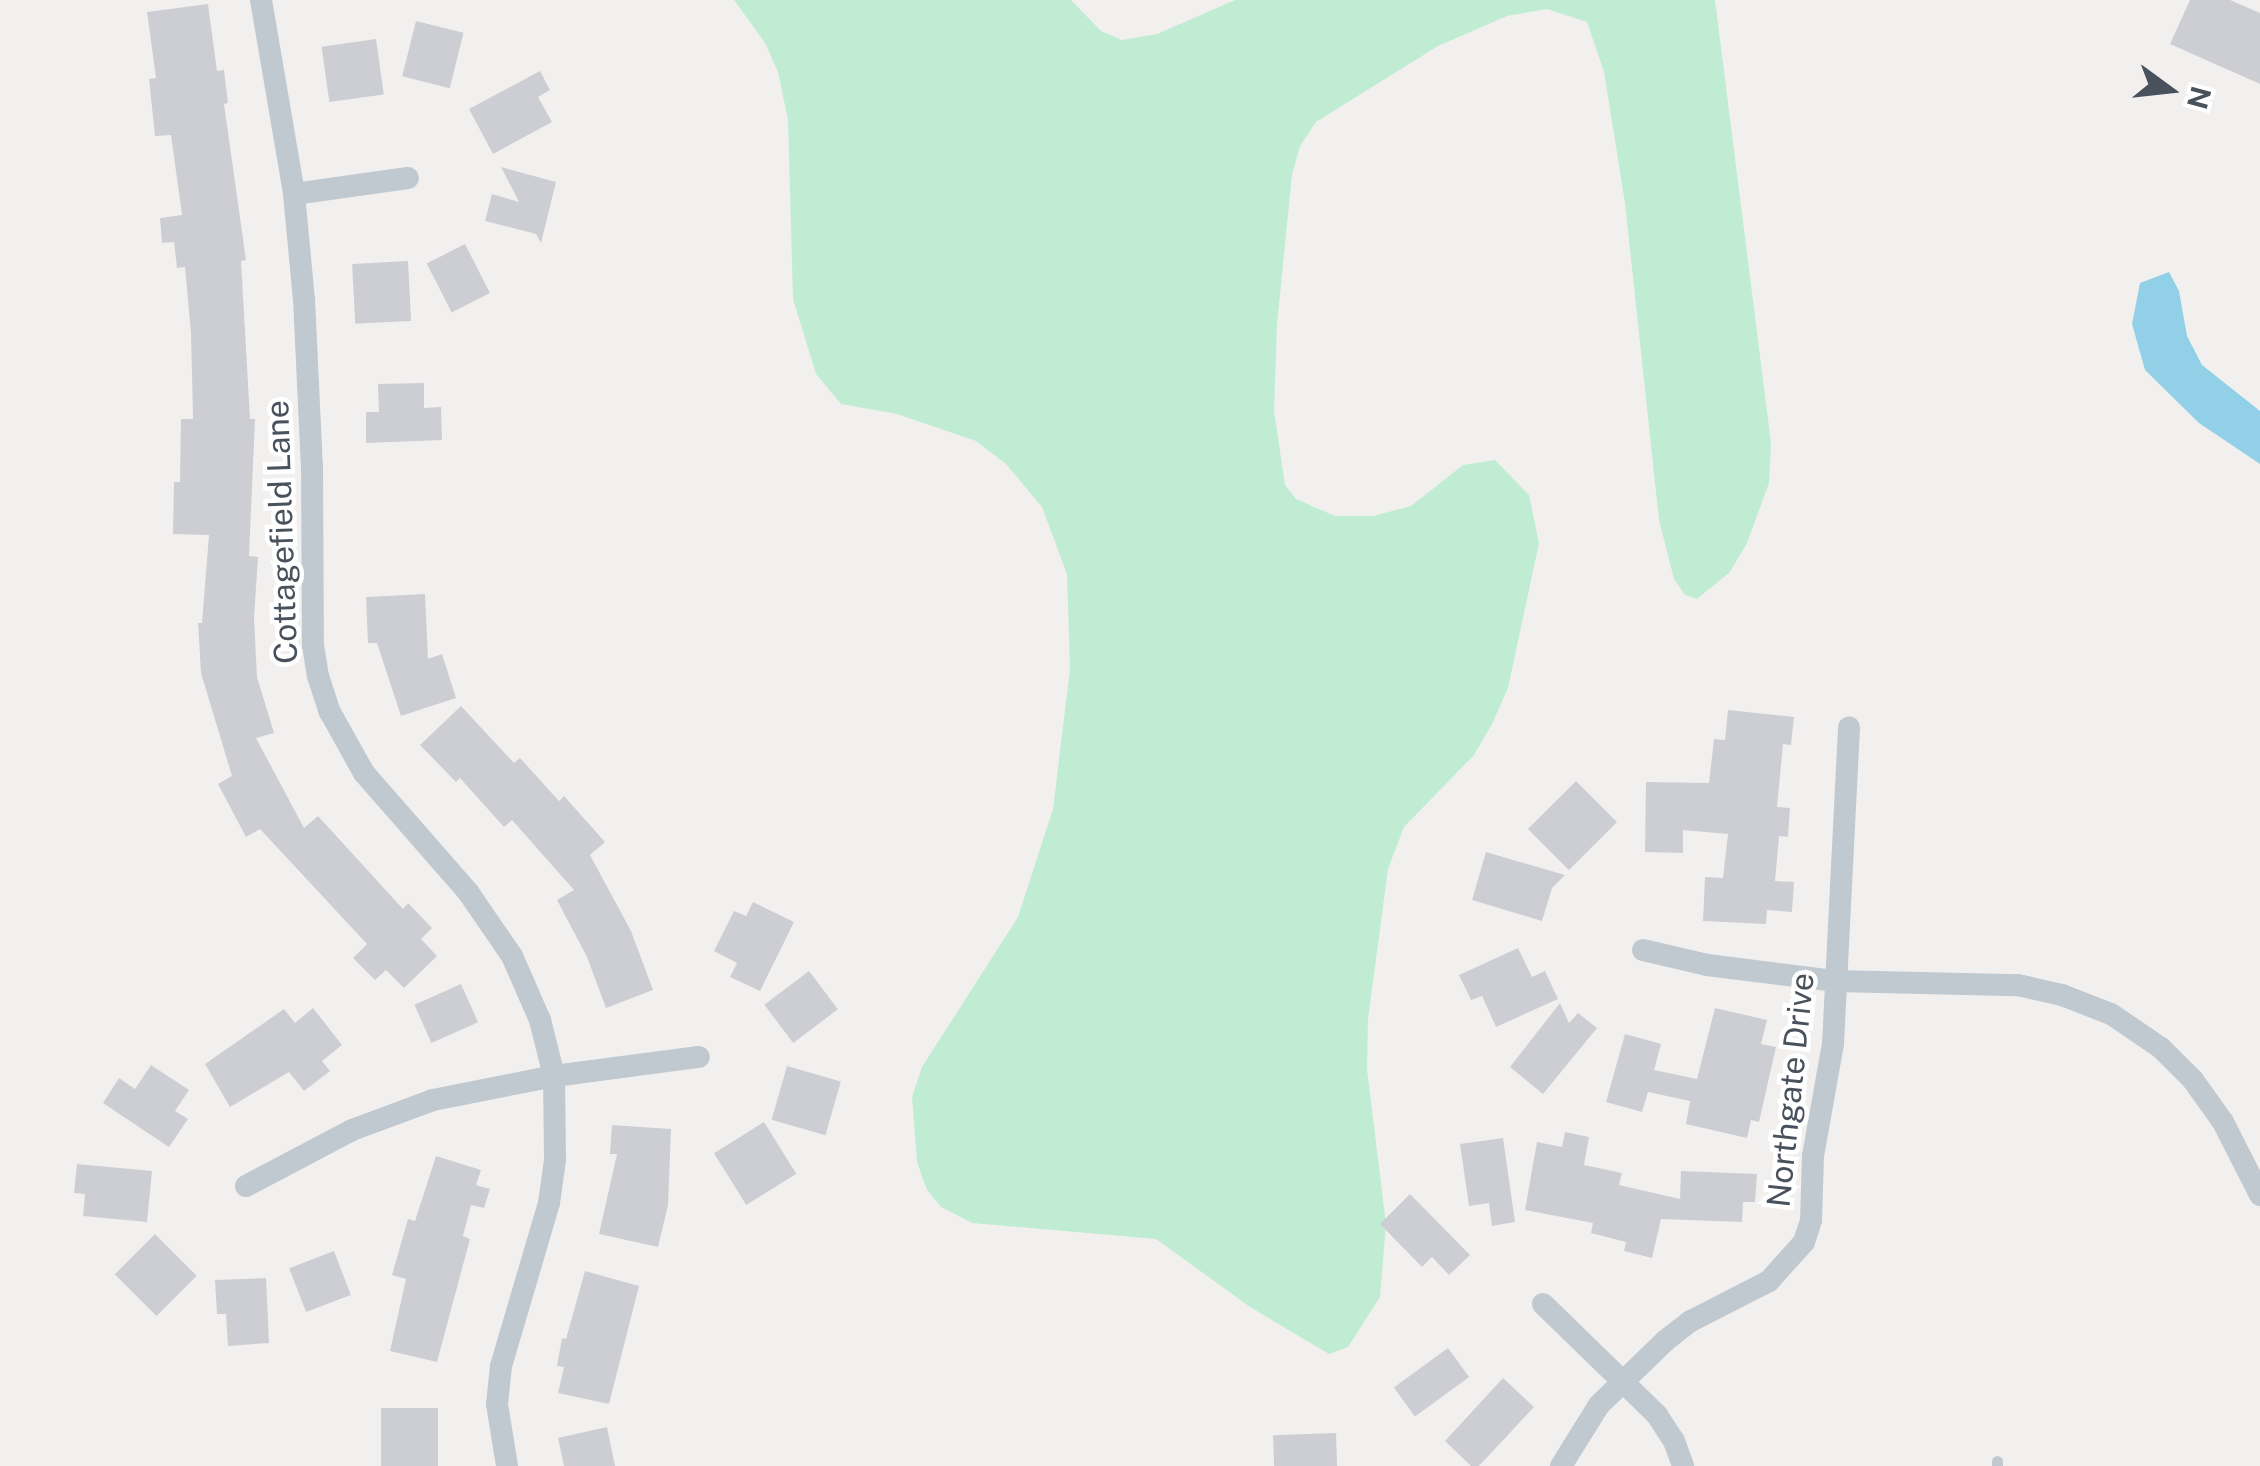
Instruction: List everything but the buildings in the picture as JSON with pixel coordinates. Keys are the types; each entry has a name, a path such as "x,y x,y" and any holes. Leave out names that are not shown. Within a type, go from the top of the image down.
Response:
{"street":[{"name":"Cottagefield Lane","path":"261,0 294,194 310,381 312,612 318,676 344,743 364,772 468,892 512,956 540,1020 554,1076 555,1160 549,1203 500,1366 498,1404 507,1466"},
{"path":"294,194 408,178"},
{"name":"Northgate Drive","path":"1561,1466 1599,1405 1623,1380 1691,1321 1769,1281 1804,1242 1811,1220 1813,1156 1832,1044 1849,727"},
{"path":"1644,950 1706,965 1836,981 2018,984 2062,995 2111,1014 2161,1048 2193,1080 2223,1122 2260,1195"},
{"path":"246,1186 393,1112 460,1093 554,1076 698,1057"},
{"path":"1544,1304 1657,1415 1674,1441 1683,1466"}],"green space":[{"path":"734,0 1071,0 1101,31 1122,40 1157,34 1235,0 1715,0 1771,443 1769,483 1747,543 1730,572 1697,599 1685,595 1674,579 1659,520 1625,203 1604,72 1587,22 1547,9 1507,16 1438,46 1316,122 1300,146 1292,175 1277,325 1274,411 1285,485 1296,499 1335,516 1373,516 1411,506 1463,465 1495,460 1529,495 1539,543 1508,688 1492,724 1474,755 1404,827 1388,869 1368,1019 1367,1069 1386,1224 1380,1297 1348,1347 1329,1354 1250,1307 1156,1239 972,1223 941,1207 927,1190 917,1162 912,1097 922,1067 1018,917 1053,809 1070,669 1067,574 1042,507 1006,464 976,441 897,414 841,404 816,374 793,299 788,120 778,72 765,43"}],"water":[{"path":"2169,272 2179,291 2187,336 2202,365 2260,411 2260,464 2199,423 2145,370 2132,324 2140,283"}]}
